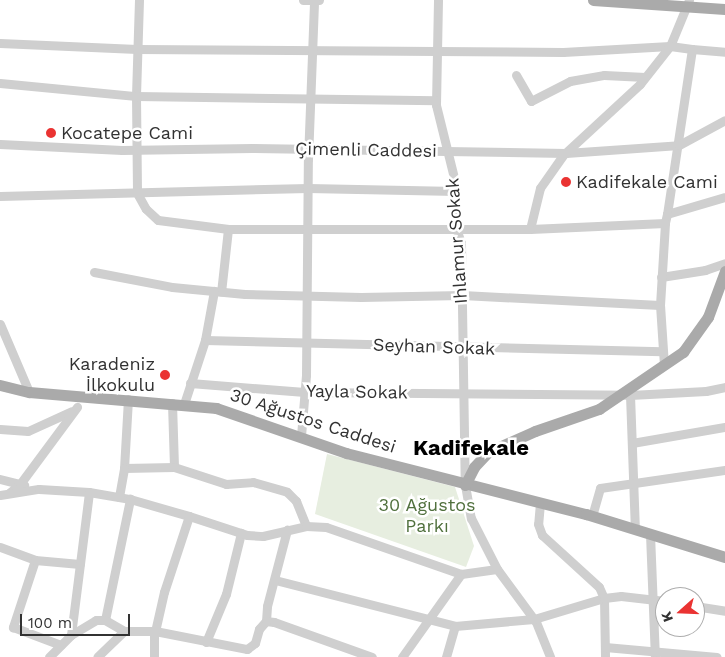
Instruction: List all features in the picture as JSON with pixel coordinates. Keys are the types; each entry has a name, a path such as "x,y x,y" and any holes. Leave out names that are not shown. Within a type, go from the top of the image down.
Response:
{"main road":[{"path":"593,0 686,3 725,9"},
{"path":"465,485 474,467 488,452 535,431 599,409 683,352 708,316 725,270"},
{"name":"30 Ağustos Caddesi","path":"0,385 80,402 128,400 178,403 216,408 346,453 592,516 725,558"}],"street":[{"path":"140,0 136,96 137,193 146,209 158,220 228,229 530,229 666,218 725,197"},
{"path":"303,0 319,0"},
{"path":"301,436 307,343 308,150 314,0"},
{"name":"Ihlamur Sokak","path":"438,0 435,49 436,100 456,191 456,228 461,243 465,485 471,518 497,569 534,619 550,657"},
{"path":"530,229 540,188 566,153 645,77 670,46 686,3"},
{"path":"0,43 137,49 312,48 563,52 670,46 725,52"},
{"path":"664,364 660,305 666,218 679,145 692,49"},
{"path":"516,75 531,101 570,81 604,75 645,77"},
{"path":"0,83 136,96 436,100"},
{"name":"Çimenli Caddesi","path":"0,144 137,150 566,153 679,145 725,120"},
{"path":"0,196 308,188 456,191"},
{"path":"174,467 178,403 190,383 205,340 217,291 228,229"},
{"path":"661,277 705,270 725,262"},
{"path":"94,272 217,291 307,295 462,295 660,305"},
{"path":"0,324 29,392"},
{"name":"Seyhan Sokak","path":"205,340 462,348 662,351"},
{"name":"Yayla Sokak","path":"190,383 305,392 616,396 706,391 725,387"},
{"path":"630,395 634,529"},
{"path":"118,497 124,468 128,400"},
{"path":"0,429 28,430 42,427 80,402"},
{"path":"2,496 20,484 80,402"},
{"path":"632,443 725,427"},
{"path":"124,468 174,467 226,484 239,486 252,482 287,492 296,500 306,526"},
{"path":"592,516 600,488 634,485 725,470"},
{"path":"0,479 39,488 89,492 130,499 241,532 263,536 306,526 326,527 461,574 497,569"},
{"path":"2,496 39,488"},
{"path":"71,635 89,492"},
{"path":"105,620 130,499"},
{"path":"540,503 538,524 542,535 598,587 604,598 605,657"},
{"path":"152,655 155,631 189,516"},
{"path":"49,657 71,635 96,620 105,620 124,630 155,631 247,649 255,643 259,629 266,621 266,606 275,580 287,530"},
{"path":"206,642 226,594 241,532"},
{"path":"650,534 651,599 655,654"},
{"path":"0,547 35,560 80,564"},
{"path":"35,560 13,628 61,645"},
{"path":"402,657 430,621 461,574"},
{"path":"275,580 455,626 534,619 604,598 655,600"},
{"path":"705,608 725,611"},
{"path":"266,621 372,657"},
{"path":"446,657 455,626"},
{"path":"97,657 124,630"},
{"path":"605,647 655,654 717,657"}],"green space":[{"name":"30 Ağustos Parkı","path":"327,454 455,487 474,546 466,567 315,514"}],"place":[{"name":"Kocatepe Cami","path":"51,133"},
{"name":"Kadifekale Cami","path":"566,182"},
{"name":"Karadeniz İlkokulu","path":"165,375"}],"district":[{"name":"Kadifekale","path":"471,448"}]}
